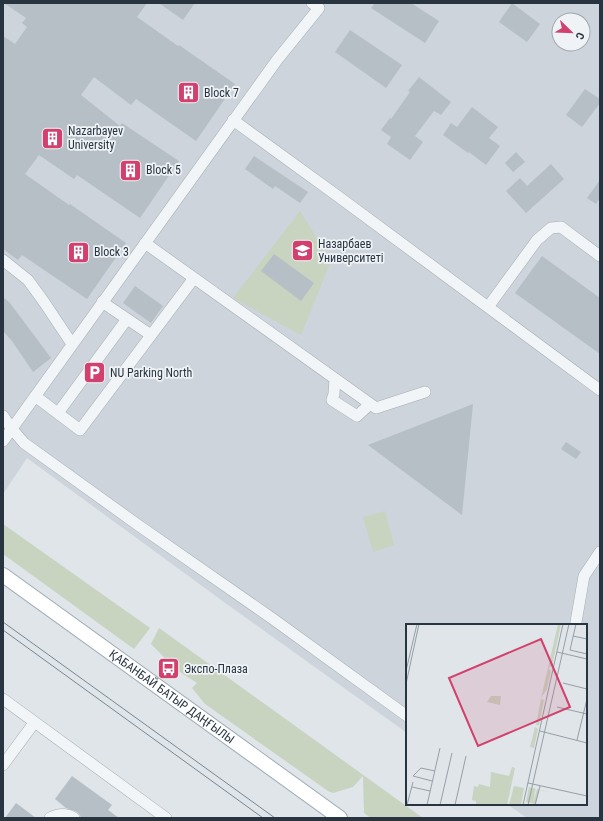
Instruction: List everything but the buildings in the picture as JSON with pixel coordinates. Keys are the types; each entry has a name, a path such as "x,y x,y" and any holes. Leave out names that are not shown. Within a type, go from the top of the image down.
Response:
{"main road":[{"name":"ҚАБАНБАЙ БАТЫР ДАҢҒЫЛЫ","path":"3,575 340,818"}],"street":[{"path":"3,440 233,120 318,5"},
{"path":"233,120 600,390"},
{"path":"488,307 536,240 551,228 561,227 600,256"},
{"path":"145,243 376,408 425,392"},
{"path":"3,260 28,280 72,344"},
{"path":"35,396 80,430 194,278"},
{"path":"102,302 151,335"},
{"path":"58,413 127,319"},
{"path":"335,379 332,400 357,416 370,404"},
{"path":"3,416 24,442 406,715"},
{"path":"576,622 584,576 600,552"},
{"path":"3,699 166,818"},
{"path":"3,766 34,723"},
{"path":"50,818 65,814 74,818"}],"shaded area":[{"name":"Назарбаев Университеті","path":"3,3 600,3 600,818 527,818 508,805 587,805 587,624 406,624 406,732 27,458 3,494"}],"green space":[{"path":"300,211 331,261 301,335 233,298"},
{"path":"385,511 394,545 373,552 363,517"},
{"path":"3,524 150,628 134,649 3,554"},
{"path":"159,628 423,818 371,818 364,813 363,776 353,787 333,793 328,791 205,704 192,688 197,683 163,661 164,657 151,644"}],"tram line":[{"path":"3,622 275,818"},
{"path":"3,630 263,818"}],"place":[{"name":"Block 7","path":"188,93"},
{"name":"Nazarbayev University","path":"53,138"},
{"name":"Block 5","path":"131,170"},
{"name":"Назарбаев Университеті","path":"302,251"},
{"name":"Block 3","path":"78,252"},
{"name":"NU Parking North","path":"95,373"},
{"name":"Экспо-Плаза","path":"169,669"}]}
